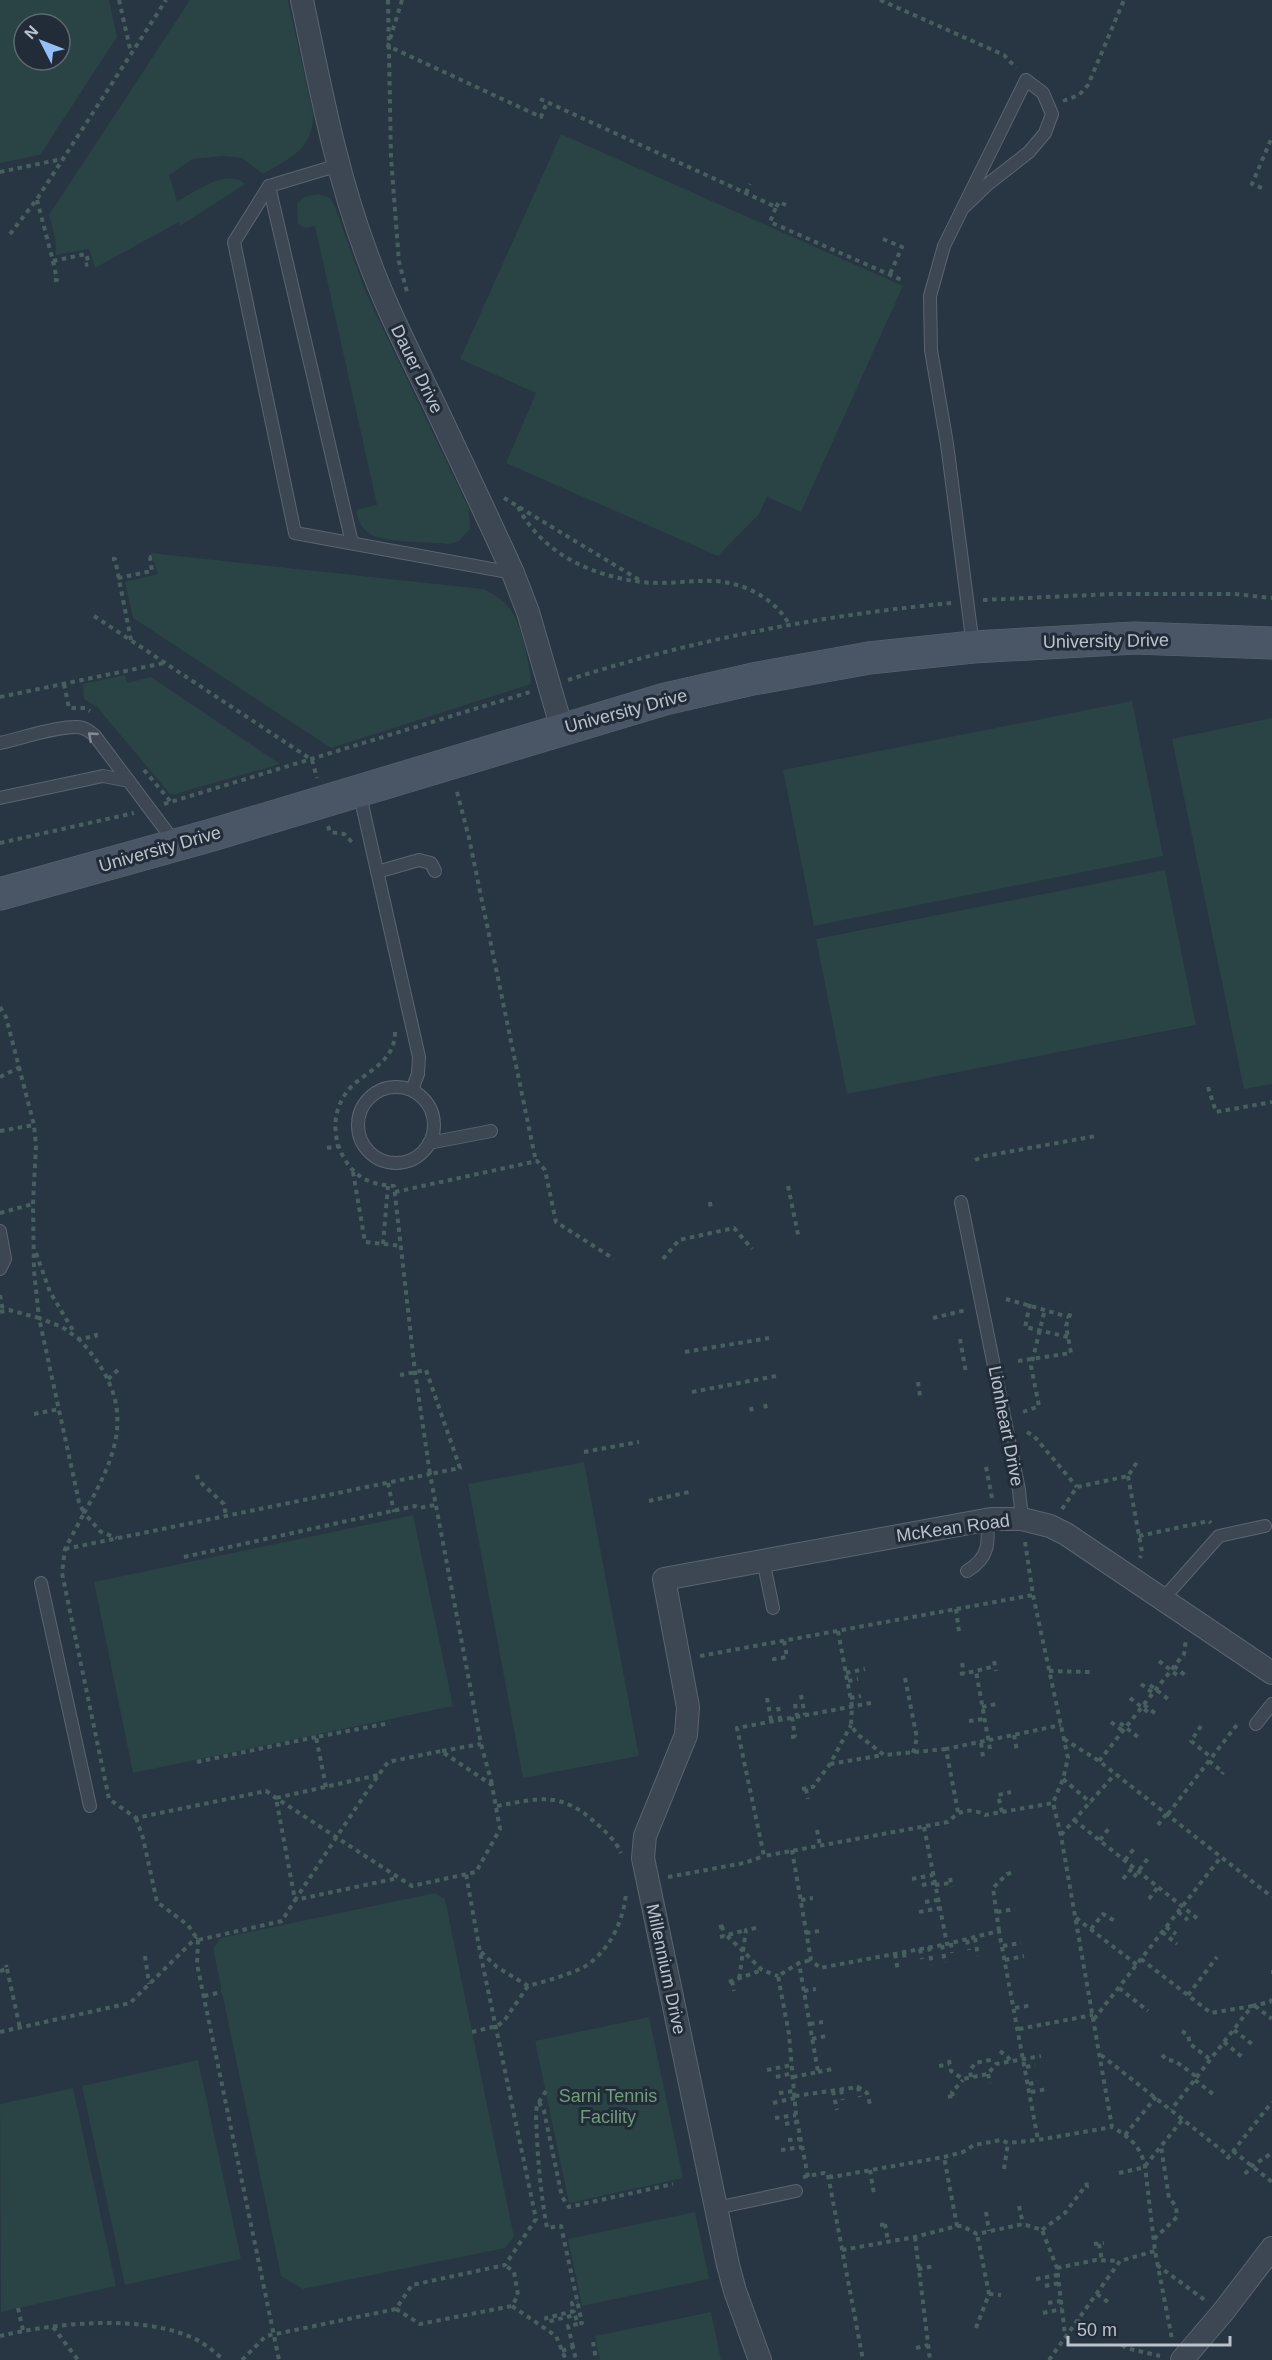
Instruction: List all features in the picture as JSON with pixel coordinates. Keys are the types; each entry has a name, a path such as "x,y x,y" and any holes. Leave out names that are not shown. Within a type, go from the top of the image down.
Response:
{"main road":[{"name":"University Drive","path":"0,894 323,802 665,699 753,679 869,658 973,646 1135,638 1272,642"}],"street":[{"name":"Dauer Drive","path":"302,0 323,102 349,206 389,312 513,573 528,612 562,729"},
{"name":"McKean Road","path":"664,1579 990,1512 1050,1526 1066,1534 1272,1673"},
{"name":"Millennium Drive","path":"664,1579 688,1707 686,1735 645,1836 643,1858 735,2291 760,2360"},
{"path":"1178,2351 1223,2313 1272,2248"}],"lane":[{"path":"963,208 988,184 1029,152 1045,133 1052,114 1043,93 1026,80 944,246 930,296 931,351 947,444 973,646"},
{"path":"339,165 269,186 234,242 295,533 513,573"},
{"path":"269,186 352,543"},
{"path":"0,743 67,728 82,728 95,736 176,845"},
{"path":"0,798 103,776 116,776 129,781"},
{"path":"359,791 419,1057 418,1074 412,1090"},
{"path":"377,872 419,860 431,863 435,871"},
{"path":"398,1087 412,1090 424,1099 432,1111 434,1127 429,1143 420,1154 407,1161 392,1163 378,1158 367,1149 360,1137 358,1122 362,1108 371,1096 383,1089 398,1087"},
{"path":"429,1143 491,1131"},
{"name":"Lionheart Drive","path":"961,1202 1019,1490 1022,1519"},
{"path":"0,1231 5,1259 0,1269"},
{"path":"967,1571 979,1564 986,1552 990,1512"},
{"path":"1164,1599 1219,1536 1265,1526"},
{"path":"763,1560 773,1608"},
{"path":"41,1583 90,1806"},
{"path":"1256,1724 1272,1704"},
{"path":"716,2208 796,2191"}],"path":[{"path":"119,0 131,53"},
{"path":"10,234 37,199 166,0"},
{"path":"388,0 394,200 399,262 410,302"},
{"path":"388,46 399,18 402,0"},
{"path":"880,0 1004,55 1026,80"},
{"path":"1049,106 1079,94 1088,85 1124,0"},
{"path":"388,46 541,117 547,102"},
{"path":"449,75 452,70"},
{"path":"540,99 776,207"},
{"path":"603,128 607,120"},
{"path":"1262,188 1252,184 1272,137"},
{"path":"0,172 63,159"},
{"path":"746,193 750,184"},
{"path":"37,199 57,280 54,280"},
{"path":"786,205 779,202 770,222 904,281"},
{"path":"883,239 902,248"},
{"path":"890,274 904,242"},
{"path":"53,261 86,254 89,264 85,265"},
{"path":"500,496 643,582"},
{"path":"518,507 537,535 581,566 608,576 643,582 715,581 733,584 776,605 790,626"},
{"path":"118,578 152,571 150,557 146,558"},
{"path":"112,559 115,559 132,641"},
{"path":"990,599 1112,594 1234,594 1272,598"},
{"path":"572,679 688,646 859,614 945,603"},
{"path":"94,616 312,760 330,832 344,834 355,845 357,852"},
{"path":"0,697 165,663"},
{"path":"64,684 69,708"},
{"path":"167,803 529,693"},
{"path":"457,792 469,838 536,1162 545,1170 556,1222 614,1259"},
{"path":"0,843 136,812"},
{"path":"0,1007 6,1017 22,1066 34,1125 36,1146 33,1204 34,1246 39,1318 80,1502 84,1513 101,1532 120,1538"},
{"path":"394,1027 392,1046 382,1063 352,1086 339,1104 335,1126 338,1146 353,1171 365,1242 401,1246"},
{"path":"0,1077 22,1066"},
{"path":"1208,1087 1216,1114 1272,1102"},
{"path":"0,1131 34,1125"},
{"path":"975,1160 985,1156 1096,1136"},
{"path":"327,1149 338,1146"},
{"path":"395,1192 536,1162"},
{"path":"136,1818 266,1791 412,1886 476,1872 500,1829 497,1806 481,1744 435,1505 416,1372 394,1186 371,1183 353,1171"},
{"path":"383,1244 388,1185"},
{"path":"788,1186 799,1239"},
{"path":"710,1202 711,1211"},
{"path":"0,1213 33,1204"},
{"path":"663,1259 679,1240 734,1228 752,1249"},
{"path":"373,1249 374,1243"},
{"path":"34,1246 50,1292 78,1339 99,1363 108,1379 117,1413 115,1448 103,1480 65,1549 62,1561 63,1583 109,1799 136,1818 143,1838 157,1902 188,1926 198,1938 197,1964 279,2360"},
{"path":"0,1295 2,1312 9,1310 39,1318 62,1327 78,1339 96,1336 95,1330"},
{"path":"1006,1299 1069,1317"},
{"path":"1030,1305 1025,1327 1068,1337"},
{"path":"1023,1412 1040,1405 1031,1366 1045,1309"},
{"path":"1018,1361 1073,1353 1066,1326 1072,1309"},
{"path":"933,1318 967,1310"},
{"path":"685,1352 769,1338"},
{"path":"960,1339 966,1373"},
{"path":"108,1379 118,1370"},
{"path":"65,1549 460,1468 426,1370 400,1375"},
{"path":"692,1392 776,1376"},
{"path":"918,1382 920,1396"},
{"path":"34,1414 60,1408"},
{"path":"1027,1432 1034,1436 1077,1487"},
{"path":"584,1452 639,1442"},
{"path":"1137,1462 1128,1476 1142,1552 1137,1564"},
{"path":"986,1467 990,1512"},
{"path":"196,1476 224,1504 226,1516"},
{"path":"1060,1513 1077,1487 1128,1476"},
{"path":"388,1483 394,1512"},
{"path":"650,1501 689,1492"},
{"path":"184,1557 415,1506 419,1508 435,1505"},
{"path":"1022,1519 1033,1595 1068,1758 1063,1779 1053,1803 1076,1918 1112,2127"},
{"path":"1139,1536 1209,1521 1219,1536"},
{"path":"679,1660 1033,1595"},
{"path":"956,1609 959,1632"},
{"path":"808,1799 804,1789 813,1787 830,1764 851,1725 852,1706 838,1630"},
{"path":"1099,1761 1184,1654 1186,1630"},
{"path":"774,1661 774,1659 787,1657 784,1641"},
{"path":"1160,1661 1177,1675"},
{"path":"962,1663 962,1674 995,1666"},
{"path":"846,1673 865,1669"},
{"path":"1162,1669 1186,1676"},
{"path":"976,1671 990,1749"},
{"path":"1049,1671 1090,1672"},
{"path":"905,1678 917,1738 913,1753"},
{"path":"848,1681 858,1679"},
{"path":"1141,1684 1156,1690 1165,1690"},
{"path":"1150,1685 1168,1699"},
{"path":"801,1695 805,1715"},
{"path":"850,1698 861,1696"},
{"path":"767,1698 771,1720"},
{"path":"1130,1698 1148,1712"},
{"path":"764,1856 737,1728 871,1703"},
{"path":"795,1704 797,1716"},
{"path":"982,1707 996,1704"},
{"path":"778,1707 780,1719"},
{"path":"1133,1708 1141,1708 1156,1714"},
{"path":"1158,1825 1246,1714"},
{"path":"792,1717 796,1737"},
{"path":"969,1721 984,1719"},
{"path":"1111,1722 1135,1728"},
{"path":"196,1762 390,1723"},
{"path":"1120,1723 1138,1737"},
{"path":"851,1725 857,1734 884,1755"},
{"path":"830,1764 884,1755 946,1749 1061,1725"},
{"path":"1201,1726 1191,1742 1223,1772 1222,1774"},
{"path":"1014,1736 1017,1751"},
{"path":"316,1737 326,1787"},
{"path":"1006,1737 1007,1745"},
{"path":"1064,1738 1099,1761 1271,1895"},
{"path":"981,1743 983,1757"},
{"path":"0,2032 130,2003 198,1938 282,1921 388,1762 481,1744"},
{"path":"946,1749 958,1812"},
{"path":"441,1751 492,1785"},
{"path":"1061,1836 1115,1774"},
{"path":"276,1798 378,1775"},
{"path":"1063,1779 1091,1803"},
{"path":"1002,1812 998,1795 1011,1792"},
{"path":"276,1798 295,1900"},
{"path":"497,1806 536,1799 566,1802 601,1828 620,1850 622,1857"},
{"path":"472,2032 497,2026 504,2021 528,1986 574,1971 592,1961 616,1931 624,1908 626,1886 744,1863 792,1850 948,1822 958,1812 975,1810 985,1815 1053,1803"},
{"path":"1074,1820 1198,1919"},
{"path":"924,1827 946,1944 945,1963"},
{"path":"1100,1840 1110,1827"},
{"path":"817,1830 820,1845"},
{"path":"1125,1860 1136,1846"},
{"path":"792,1850 812,1960 820,1968 967,1940 999,1931"},
{"path":"1134,1877 1149,1857"},
{"path":"1019,2029 1094,2017 1221,1857"},
{"path":"1123,1879 1133,1867"},
{"path":"1002,1870 1007,1874"},
{"path":"1013,1872 1007,1874 993,1888 1038,2140"},
{"path":"396,2309 412,2285 505,2265 536,2219 466,1874"},
{"path":"912,1879 933,1875"},
{"path":"295,1900 399,1878"},
{"path":"1148,1888 1152,1882"},
{"path":"922,1885 951,1883"},
{"path":"1149,1899 1158,1887"},
{"path":"801,1900 813,1898"},
{"path":"925,1902 938,1900"},
{"path":"919,1912 940,1908"},
{"path":"997,1912 1015,1909"},
{"path":"1178,1912 1188,1920"},
{"path":"1091,1929 1103,1914 1115,1922"},
{"path":"1076,1918 1137,1965"},
{"path":"722,1926 724,1936 762,1970 778,1976"},
{"path":"1166,1927 1176,1934"},
{"path":"724,1936 756,1928"},
{"path":"739,1980 746,1930"},
{"path":"806,1933 819,1931"},
{"path":"1162,1932 1178,1944"},
{"path":"975,1938 978,1956"},
{"path":"967,1940 969,1950"},
{"path":"1002,1946 1021,1943"},
{"path":"946,1944 952,1953"},
{"path":"929,1947 932,1965"},
{"path":"920,1949 922,1959"},
{"path":"480,1952 497,1967 528,1986"},
{"path":"903,1953 905,1962"},
{"path":"895,1954 898,1971"},
{"path":"145,1956 149,1984"},
{"path":"1005,1960 1023,1956"},
{"path":"1188,1995 1217,1957"},
{"path":"1142,1959 1211,2013 1254,2006 1270,2002 1272,1999"},
{"path":"778,1976 799,1963 812,1960"},
{"path":"799,1963 811,2016 810,2024 812,2039 816,2046 818,2072"},
{"path":"0,1971 7,1967 20,2028"},
{"path":"734,1991 731,1981 762,1970"},
{"path":"778,1976 792,2065 796,2115 808,2176 796,2191"},
{"path":"1119,1988 1148,2012"},
{"path":"804,1991 816,1989"},
{"path":"204,1996 222,1992"},
{"path":"1015,2008 1032,2005"},
{"path":"1254,2006 1272,2019"},
{"path":"1172,2110 1254,2006"},
{"path":"810,2024 823,2022"},
{"path":"1234,2030 1252,2044"},
{"path":"1182,2031 1188,2035 1190,2044"},
{"path":"812,2039 826,2036"},
{"path":"1185,2041 1211,2060"},
{"path":"1224,2042 1242,2056"},
{"path":"1000,2050 1012,2061"},
{"path":"990,2083 988,2074 995,2061 993,2052"},
{"path":"1100,2055 1156,2097 1228,2157 1272,2102"},
{"path":"1162,2055 1167,2060 1175,2061"},
{"path":"1172,2055 1175,2061 1213,2094"},
{"path":"971,2077 970,2071 975,2063 1012,2061 1041,2056"},
{"path":"816,2064 822,2062"},
{"path":"939,2066 949,2062 951,2071 963,2079"},
{"path":"767,2070 792,2065"},
{"path":"1026,2067 1035,2065"},
{"path":"776,2077 832,2069"},
{"path":"953,2096 952,2092 963,2079 988,2074"},
{"path":"1029,2084 1038,2082"},
{"path":"779,2093 794,2095 858,2087 867,2093 870,2104"},
{"path":"858,2087 860,2097"},
{"path":"1030,2092 1047,2089"},
{"path":"841,2090 843,2100"},
{"path":"546,2091 539,2102 536,2113 538,2158 547,2228 561,2226 578,2301 582,2323 568,2326 576,2360"},
{"path":"833,2091 837,2110"},
{"path":"773,2103 794,2095"},
{"path":"1125,2135 1156,2097"},
{"path":"539,2102 544,2111 562,2197 569,2206 673,2184"},
{"path":"775,2118 796,2115"},
{"path":"1119,2173 1146,2166 1183,2119"},
{"path":"785,2124 798,2122"},
{"path":"863,2360 826,2173 832,2177 944,2157 963,2152 974,2145 1001,2140 1008,2143 1038,2140 1112,2127 1136,2143 1142,2152 1146,2166 1157,2265 1178,2351"},
{"path":"788,2140 801,2139"},
{"path":"1004,2169 1008,2143"},
{"path":"1153,2239 1177,2217 1176,2206 1169,2198 1161,2146"},
{"path":"781,2150 802,2147"},
{"path":"1233,2151 1272,2182"},
{"path":"1245,2174 1252,2166 1272,2153"},
{"path":"944,2157 957,2226"},
{"path":"870,2170 874,2194"},
{"path":"1042,2230 1065,2213 1087,2187 1086,2181"},
{"path":"1019,2206 1023,2224"},
{"path":"986,2212 989,2231"},
{"path":"884,2224 888,2241"},
{"path":"842,2250 915,2237 957,2226 962,2226 977,2234 1023,2224 1042,2230"},
{"path":"1042,2230 1057,2268 1065,2335"},
{"path":"976,2328 989,2295 977,2234"},
{"path":"915,2237 930,2360"},
{"path":"1099,2244 1102,2261"},
{"path":"1057,2268 1102,2261 1120,2261 1155,2251"},
{"path":"1049,2360 1120,2261"},
{"path":"505,2265 514,2272 519,2295 512,2306"},
{"path":"1157,2265 1209,2303"},
{"path":"918,2269 935,2266"},
{"path":"1036,2279 1058,2275"},
{"path":"1045,2286 1059,2283"},
{"path":"1097,2294 1108,2302"},
{"path":"989,2295 1000,2295"},
{"path":"578,2301 572,2303 574,2311 546,2318 547,2322 575,2315 578,2324"},
{"path":"1048,2303 1061,2301"},
{"path":"1092,2301 1097,2304"},
{"path":"242,2360 260,2341 274,2335 396,2309 420,2324 512,2306 556,2336 566,2360"},
{"path":"18,2308 23,2331"},
{"path":"1042,2313 1062,2309"},
{"path":"1082,2314 1086,2318"},
{"path":"1077,2320 1087,2329"},
{"path":"0,2336 52,2327 90,2324 130,2325 165,2329 196,2339 224,2360"},
{"path":"52,2327 78,2360"},
{"path":"592,2342 596,2360"},
{"path":"916,2348 928,2345"},
{"path":"1122,2345 1160,2356"},
{"path":"562,2351 573,2348"}],"green space":[{"path":"0,0 109,0 117,37 40,155 0,163"},
{"path":"190,0 288,0 313,113 312,125 305,144 291,157 263,174 242,158 224,156 193,159 169,175 177,201 220,180 229,178 245,184 180,226 179,222 95,268 89,249 56,255 55,238 49,215"},
{"path":"561,134 903,286 801,512 767,497 759,514 718,556 506,463 536,393 460,359"},
{"path":"318,194 330,198 335,207 366,293 469,509 470,529 459,541 449,544 385,539 370,534 359,520 356,510 377,505 315,226 306,228 298,224 297,204 304,197"},
{"path":"151,553 483,589 503,601 516,619 525,647 531,684 331,748 133,618 125,582 158,574"},
{"path":"125,675 127,683 151,677 280,764 170,794 97,707 84,699 83,684"},
{"path":"1132,701 1163,856 814,926 783,770"},
{"path":"1272,718 1272,1084 1244,1089 1172,739"},
{"path":"1165,870 1196,1025 847,1094 816,939"},
{"path":"584,1462 639,1756 523,1778 468,1484"},
{"path":"413,1515 453,1706 133,1773 94,1582"},
{"path":"435,1893 445,1899 514,2237 505,2248 303,2289 281,2276 213,1949 220,1938"},
{"name":"Sarni Tennis Facility","path":"649,2017 683,2178 569,2203 535,2041"},
{"path":"198,2060 241,2259 125,2285 82,2086"},
{"path":"73,2088 116,2286 1,2312 0,2104"},
{"path":"695,2212 709,2279 582,2306 568,2239"},
{"path":"711,2312 721,2360 600,2360 595,2336"}]}
